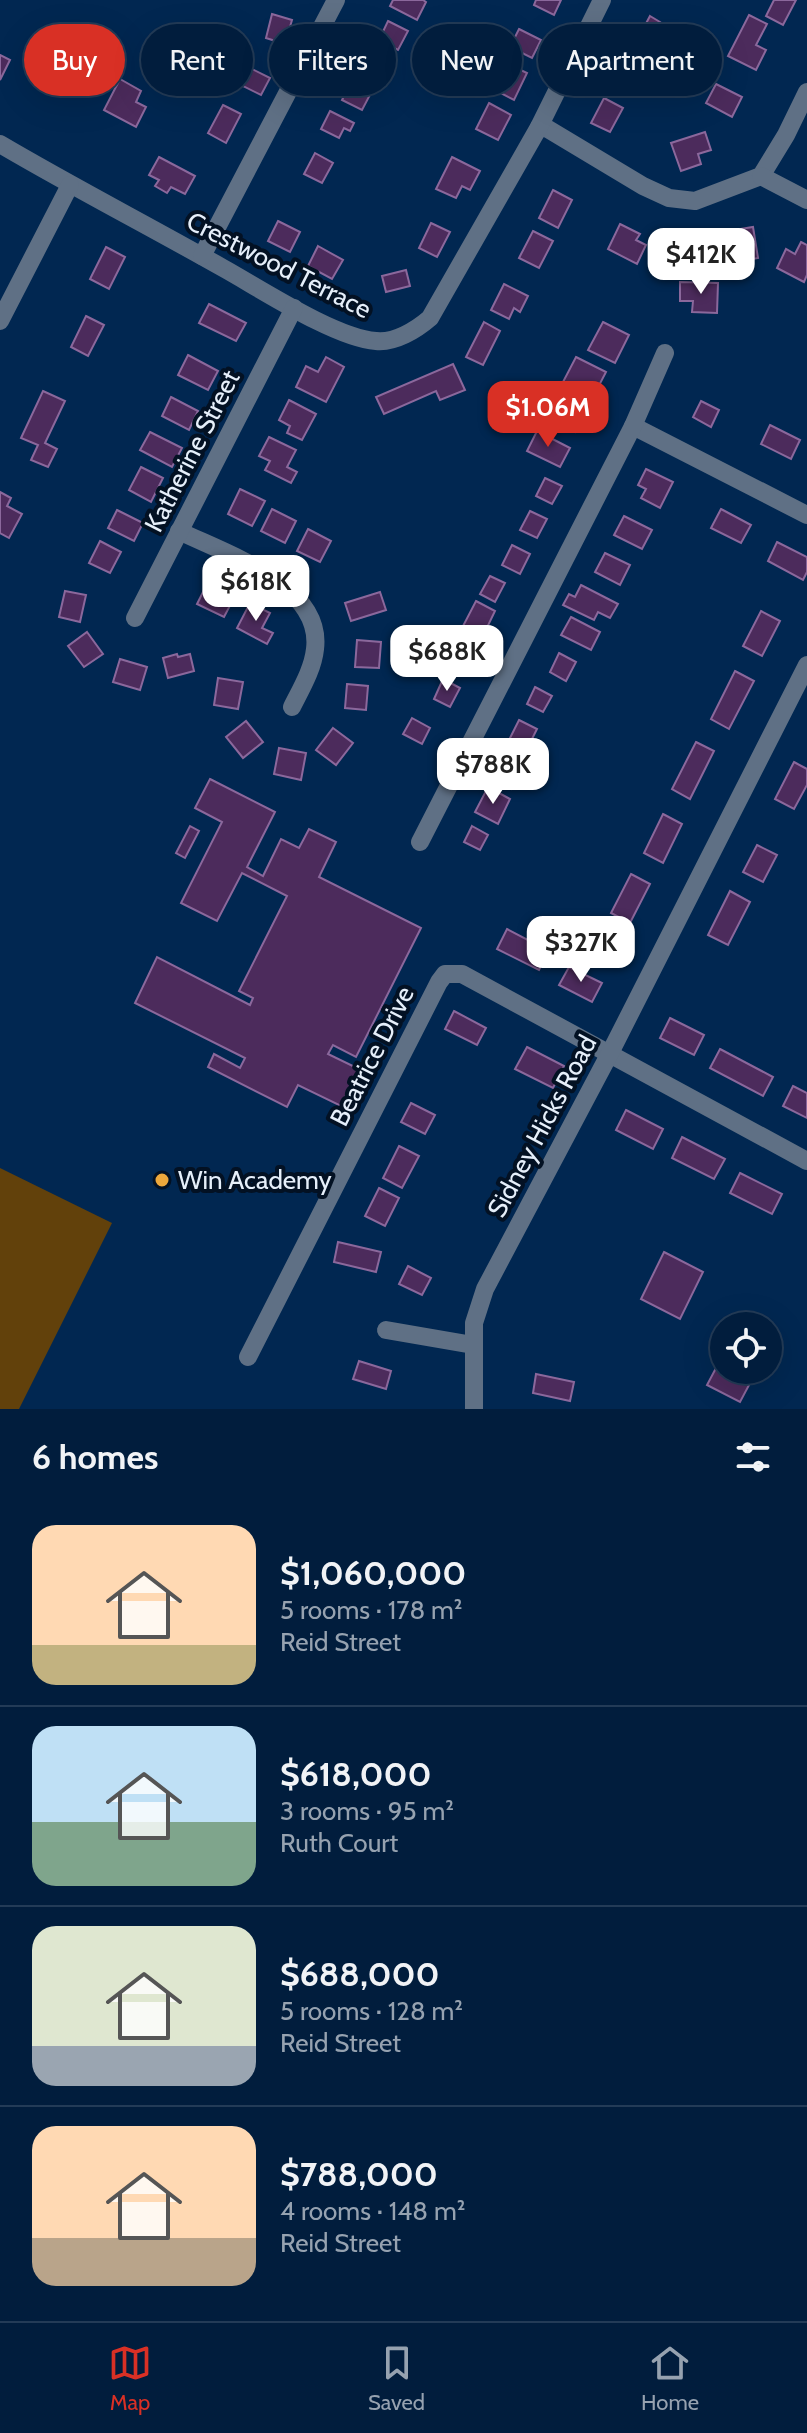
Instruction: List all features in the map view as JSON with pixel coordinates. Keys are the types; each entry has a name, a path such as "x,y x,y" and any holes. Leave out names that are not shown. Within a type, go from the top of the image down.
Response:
{"street":[{"path":"202,256 336,0"},
{"name":"Crestwood Terrace","path":"0,144 294,308 352,336 379,342 413,332 430,318 539,127 602,0"},
{"path":"539,127 548,129 610,168 669,198 695,201 761,176 807,92"},
{"path":"761,176 807,200"},
{"path":"0,321 70,185"},
{"name":"Katherine Street","path":"135,618 294,308"},
{"path":"420,842 633,426 665,353"},
{"path":"633,426 807,515"},
{"path":"179,531 274,578 292,590 304,604 313,624 315,649 306,680 292,707"},
{"name":"Sidney Hicks Road","path":"474,1409 474,1323 485,1289 610,1053 807,665"},
{"name":"Beatrice Drive","path":"248,1357 431,995 445,974 462,974 807,1161"},
{"path":"386,1330 473,1345"}],"shaded area":[{"path":"0,1168 112,1223 19,1409 0,1409"}],"building":[{"path":"393,0 426,2 417,20 390,6"},
{"path":"536,0 561,0 554,15 534,5"},
{"path":"774,0 796,0 783,25 766,16"},
{"path":"272,14 292,20 291,24 270,24"},
{"path":"749,15 767,24 756,45 766,50 756,70 728,56"},
{"path":"650,16 660,22 659,24 646,24"},
{"path":"396,25 408,31 396,49"},
{"path":"522,30 538,38 532,58 522,53"},
{"path":"0,55 10,60 0,80"},
{"path":"253,70 269,78 261,95 253,91"},
{"path":"125,82 141,91 136,102 146,107 136,127 104,110 111,96 125,96"},
{"path":"722,87 742,97 732,117 706,103 710,96 722,96"},
{"path":"344,96 369,96 362,110 342,100"},
{"path":"604,98 623,108 610,132 591,123"},
{"path":"489,103 511,115 498,140 476,129"},
{"path":"223,105 241,114 226,143 208,133"},
{"path":"330,111 354,123 350,131 344,128 339,138 321,129"},
{"path":"705,132 711,150 698,154 701,164 681,171 671,143"},
{"path":"315,153 333,163 322,183 304,174"},
{"path":"159,157 195,176 185,194 171,187 167,193 155,186 159,180 149,175"},
{"path":"452,157 480,171 470,190 462,186 456,198 436,189"},
{"path":"553,190 572,200 558,228 539,218"},
{"path":"278,221 300,232 290,252 268,241"},
{"path":"431,223 450,232 437,257 419,248"},
{"path":"620,224 640,234 636,240 646,245 637,264 608,249"},
{"path":"753,227 758,258 727,264 723,243 736,241 734,230"},
{"path":"533,231 553,241 539,268 519,258"},
{"path":"801,242 807,245 807,275 804,282 777,268 786,249 795,254"},
{"path":"318,246 343,260 332,279 308,266"},
{"path":"106,247 125,257 109,289 90,279"},
{"path":"406,270 410,286 386,292 382,276"},
{"path":"680,282 718,283 717,313 692,312 693,301 680,301"},
{"path":"504,284 528,296 520,312 514,308 509,319 491,310"},
{"path":"209,304 246,323 236,341 199,323"},
{"path":"86,316 104,325 88,356 71,347"},
{"path":"484,322 500,331 483,365 466,357"},
{"path":"603,322 629,335 615,363 588,350"},
{"path":"188,355 218,371 208,390 178,375"},
{"path":"326,357 344,367 326,402 296,387 306,366 318,372"},
{"path":"576,357 606,372 593,397 563,382"},
{"path":"453,364 465,390 440,400 436,391 384,414 376,397"},
{"path":"43,391 65,401 45,443 57,449 48,467 31,460 38,445 21,438"},
{"path":"573,395 589,403 575,432 558,423"},
{"path":"171,397 198,411 189,430 162,416"},
{"path":"289,400 316,414 302,440 287,433 290,426 279,420"},
{"path":"701,401 719,410 711,427 693,417"},
{"path":"770,425 800,440 791,459 761,444"},
{"path":"537,431 570,448 560,467 527,451"},
{"path":"150,432 182,448 172,467 140,450"},
{"path":"269,437 296,450 287,467 297,472 291,483 265,470 270,461 259,456"},
{"path":"141,467 163,478 151,502 129,490"},
{"path":"646,469 673,482 660,508 641,498 646,489 638,485"},
{"path":"545,478 562,486 552,504 536,496"},
{"path":"240,489 265,501 252,526 228,514"},
{"path":"0,492 11,498 7,506 22,514 9,538 0,533"},
{"path":"272,509 296,521 285,543 261,531"},
{"path":"721,509 751,525 741,543 711,528"},
{"path":"117,510 143,523 134,541 108,528"},
{"path":"530,511 547,519 537,538 520,530"},
{"path":"624,516 652,530 642,549 614,535"},
{"path":"308,529 331,541 320,562 297,551"},
{"path":"100,541 121,552 110,573 89,563"},
{"path":"777,542 807,557 807,572 803,580 768,561"},
{"path":"512,545 530,554 520,574 502,565"},
{"path":"605,553 630,565 620,585 595,572"},
{"path":"490,576 505,583 495,602 480,594"},
{"path":"207,584 234,598 224,617 197,604"},
{"path":"581,585 618,604 610,618 598,612 594,620 563,605 569,594 575,597"},
{"path":"65,591 86,595 80,622 59,617"},
{"path":"380,592 386,610 351,621 345,603"},
{"path":"476,601 495,611 482,638 462,628"},
{"path":"250,603 270,613 262,628 273,633 267,644 237,628"},
{"path":"761,611 780,621 762,656 743,646"},
{"path":"571,617 600,632 591,650 561,635"},
{"path":"87,632 103,654 84,667 68,646"},
{"path":"453,634 480,648 467,674 440,660"},
{"path":"357,640 381,642 379,668 355,667"},
{"path":"559,653 576,662 566,681 550,672"},
{"path":"177,654 178,657 190,654 194,671 168,678 163,658"},
{"path":"120,659 147,667 140,690 113,682"},
{"path":"735,671 754,681 729,729 711,719"},
{"path":"218,678 243,682 238,709 214,705"},
{"path":"443,679 460,688 450,707 434,699"},
{"path":"347,684 368,686 366,710 345,708"},
{"path":"535,687 552,696 543,712 527,704"},
{"path":"412,718 430,728 422,744 403,734"},
{"path":"519,720 537,729 525,753 507,744"},
{"path":"246,721 263,742 243,758 226,737"},
{"path":"333,728 353,743 336,765 316,750"},
{"path":"696,742 714,751 690,799 672,789"},
{"path":"279,748 306,753 301,780 274,774"},
{"path":"501,758 521,768 511,789 491,779"},
{"path":"794,762 807,769 807,785 794,809 775,799"},
{"path":"210,779 275,812 247,867 263,876 281,839 299,848 309,829 336,842 319,877 421,928 356,1057 333,1045 328,1054 359,1069 341,1106 298,1085 287,1107 208,1067 214,1054 240,1068 245,1058 135,1003 157,957 250,1005 253,998 239,991 287,896 242,873 217,921 181,903 222,822 195,808"},
{"path":"488,787 510,799 498,824 475,812"},
{"path":"663,814 682,824 663,863 644,853"},
{"path":"190,826 199,831 185,858 176,853"},
{"path":"472,826 488,835 480,850 464,842"},
{"path":"757,845 777,855 763,882 743,872"},
{"path":"631,874 650,884 630,923 611,913"},
{"path":"730,891 750,902 728,945 708,935"},
{"path":"507,929 549,951 539,970 497,949"},
{"path":"569,967 602,983 592,1002 559,985"},
{"path":"454,1011 486,1028 477,1045 445,1029"},
{"path":"670,1018 704,1035 694,1055 660,1038"},
{"path":"527,1047 564,1066 553,1088 515,1069"},
{"path":"720,1049 773,1077 763,1096 710,1068"},
{"path":"793,1086 807,1093 807,1118 783,1106"},
{"path":"411,1103 435,1115 425,1134 401,1122"},
{"path":"626,1110 663,1129 653,1149 616,1130"},
{"path":"682,1137 725,1159 714,1179 672,1158"},
{"path":"399,1146 419,1156 402,1188 383,1178"},
{"path":"740,1173 782,1194 772,1214 730,1193"},
{"path":"379,1188 399,1198 385,1226 365,1216"},
{"path":"338,1242 381,1252 376,1272 334,1262"},
{"path":"664,1252 703,1272 680,1319 641,1299"},
{"path":"408,1266 431,1278 422,1295 399,1284"},
{"path":"359,1361 391,1371 386,1389 353,1379"},
{"path":"536,1374 574,1382 570,1401 533,1393"},
{"path":"710,1379 710,1384 750,1384 740,1402 707,1385"}],"place":[{"name":"Win Academy","path":"162,1180"}]}
